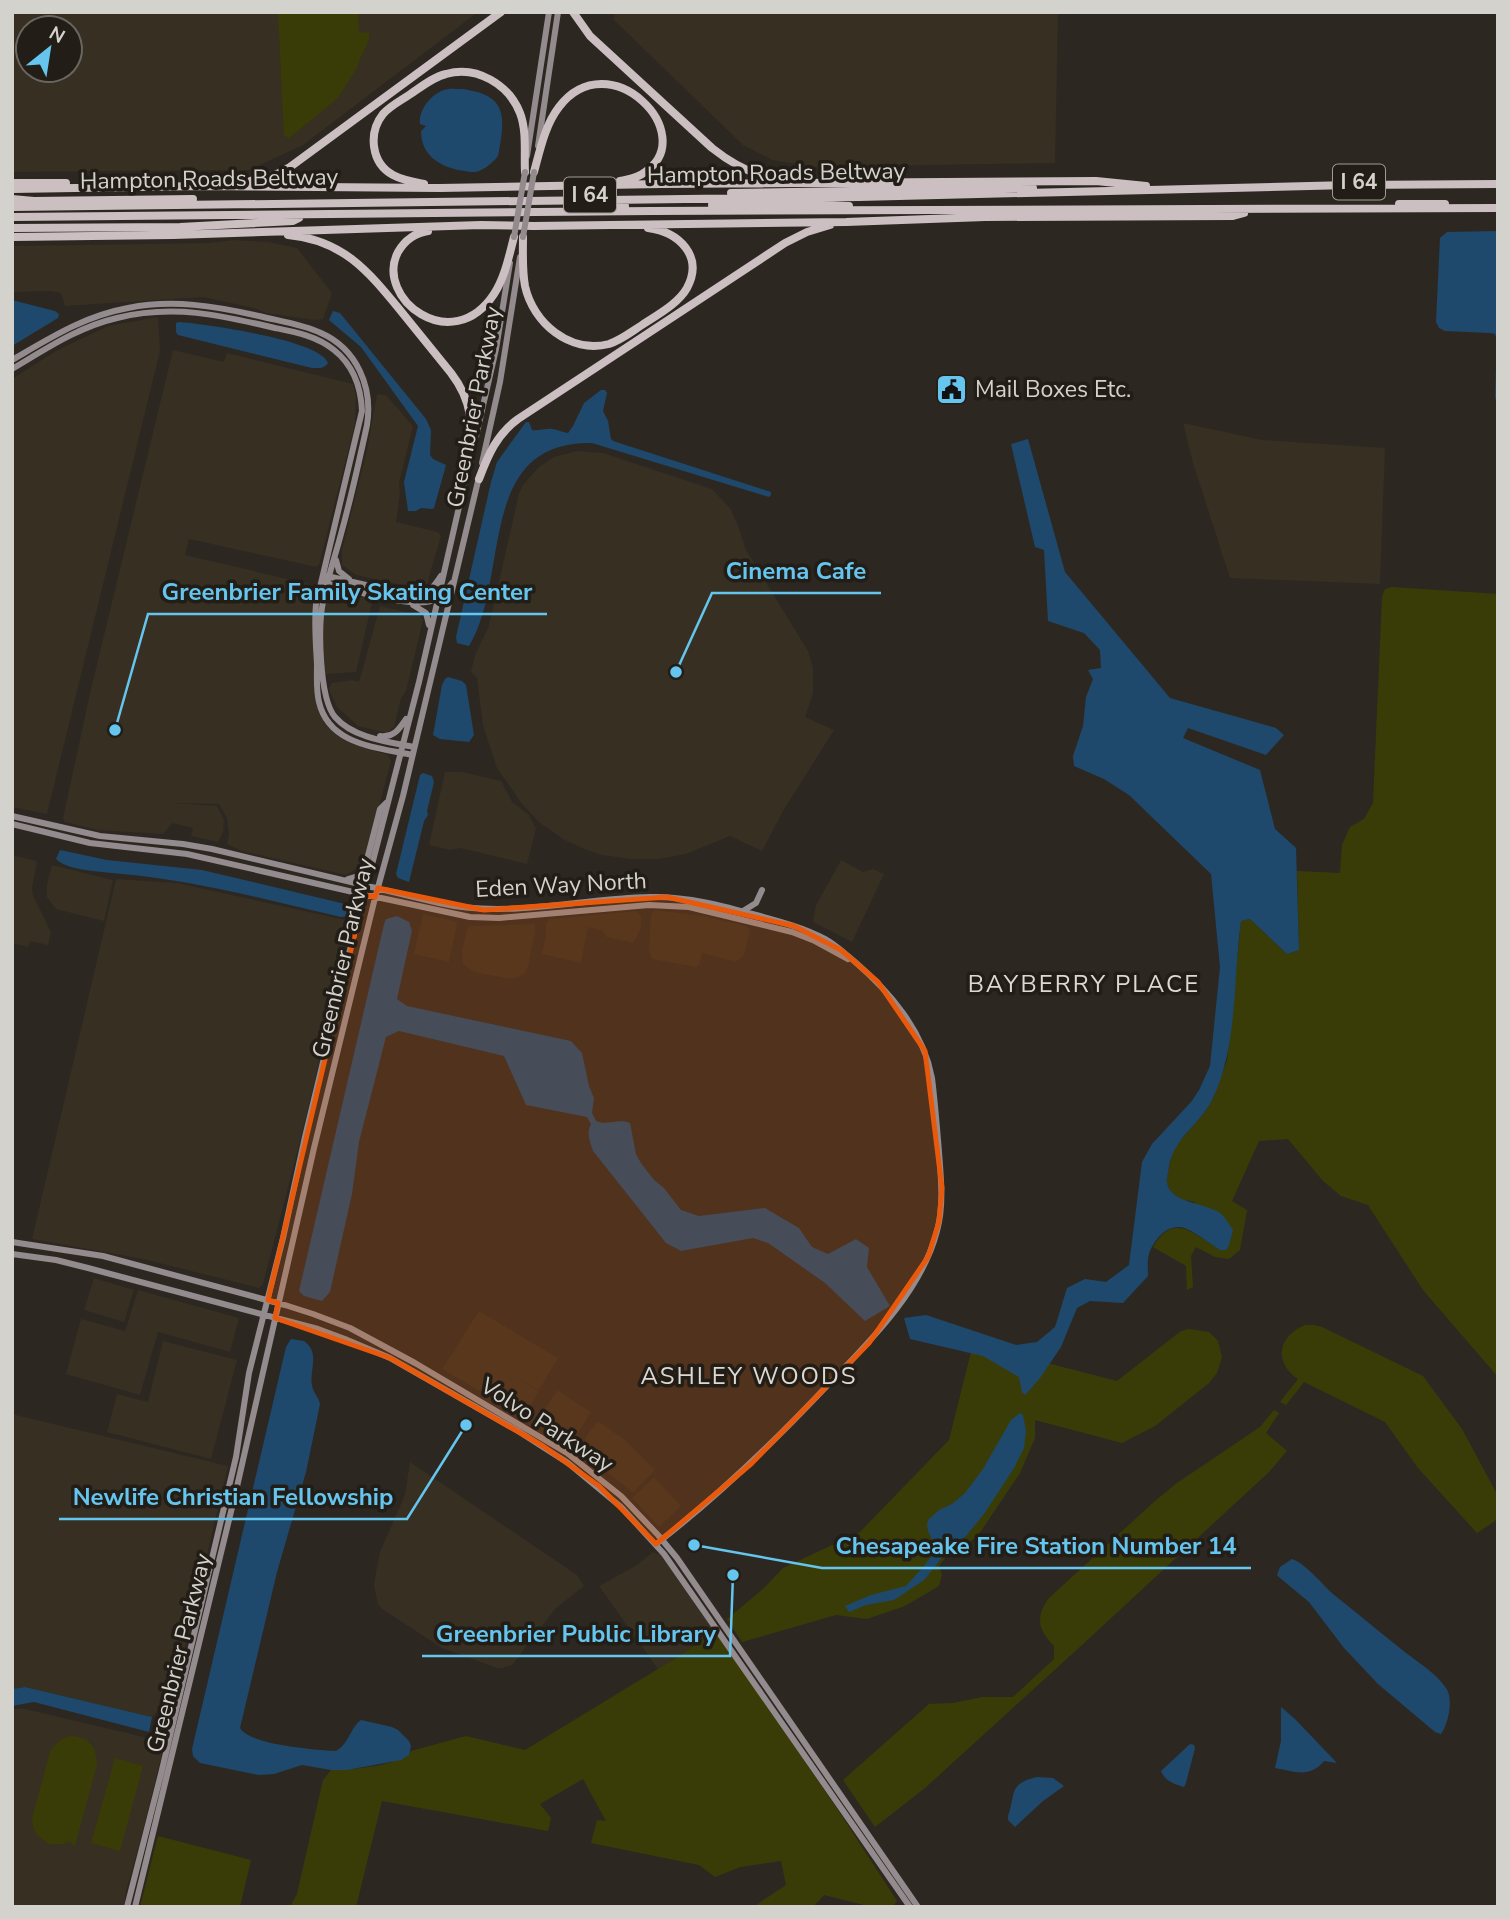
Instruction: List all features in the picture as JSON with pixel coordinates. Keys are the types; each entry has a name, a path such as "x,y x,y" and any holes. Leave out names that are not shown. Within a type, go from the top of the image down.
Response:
{"highway":[{"path":"202,186 255,181 290,167 501,12"},
{"path":"573,12 590,36 720,155 757,174 776,180 805,183"},
{"path":"440,188 399,178 388,172 377,157 374,135 380,119 389,109 436,77 452,72 483,75 511,97 523,120 529,172"},
{"path":"529,172 550,121 564,100 586,86 600,83 613,85 629,92 653,112 661,126 663,143 657,161 647,171 636,177 603,185"},
{"path":"12,190 202,186 440,188 1096,181 1146,186"},
{"path":"12,206 872,197 1498,182"},
{"name":"Hampton Roads Beltway","path":"12,200 1498,182"},
{"path":"12,183 122,187"},
{"path":"12,216 787,204 838,205 880,210"},
{"path":"1228,209 1276,205 1498,206"},
{"name":"Hampton Roads Beltway","path":"12,216 1498,206"},
{"path":"12,237 173,235 481,225 1233,216 1268,209"},
{"path":"12,228 180,227 293,220 308,215"},
{"path":"479,478 498,438 517,419 785,243 818,228 861,221"},
{"path":"519,237 525,283 539,317 569,341 583,345 602,345 627,335 678,300 689,284 691,274 688,253 673,234 652,228 607,224"},
{"path":"481,225 423,232 406,241 397,254 394,265 396,283 405,298 427,317 439,322 455,322 478,311 499,286 519,237"},
{"path":"250,231 293,235 319,241 347,255 365,269 462,388 471,422 470,462"}],"main road":[{"name":"Greenbrier Parkway","path":"529,172 549,12"},
{"name":"Greenbrier Parkway","path":"135,1907 375,897 479,478 500,382 529,172 558,12"},
{"name":"Greenbrier Parkway","path":"127,1907 234,1465 249,1373 305,1137 470,462 519,237"},
{"path":"12,360 78,323 113,311 162,303 224,308 303,327 338,343 354,360 364,380 369,402 367,425 336,562 339,571 353,582"},
{"path":"12,369 51,345 91,326 119,317 163,311 223,315 300,334 328,345 345,360 359,388 362,411 325,579 315,612 318,698 332,727 347,739 356,743 401,749 414,747"},
{"path":"337,551 325,579 321,609 320,634 325,696 332,713 340,722 412,755"},
{"path":"325,579 420,596 430,591 443,572"},
{"path":"325,579 401,600 423,603 437,599 454,578"},
{"path":"401,600 424,611 430,629"},
{"path":"366,735 391,736 399,730 411,711"},
{"path":"341,879 355,878 364,871 380,810 388,802"},
{"name":"Eden Way North","path":"12,816 100,836 212,849 454,906 484,910 651,897 689,900 743,911 814,934 841,950 878,982 892,998 920,1041 932,1078 942,1200 937,1232 928,1257 898,1307 869,1343 759,1457 659,1541"},
{"name":"Eden Way North","path":"12,824 104,845 187,854 452,914 484,918 675,905 792,932 855,962"},
{"path":"743,911 756,903 762,890"},
{"name":"Volvo Parkway","path":"12,1242 92,1254 313,1314 360,1333 548,1440 580,1462 610,1486 685,1570 918,1907"},
{"name":"Volvo Parkway","path":"12,1254 68,1263 318,1329 411,1369 556,1454 593,1482 659,1541 910,1907"}],"highlighted area":[{"path":"378,888 484,910 667,897 794,926 841,950 878,982 925,1051 942,1188 939,1222 928,1257 869,1343 751,1464 656,1544 599,1486 543,1446 390,1358 275,1318 278,1303 268,1300 364,895 375,897"}],"shaded area":[{"path":"12,12 478,12 303,145 249,170 12,172"},
{"path":"278,12 358,12 359,33 369,32 358,66 338,98 289,138 284,136"},
{"path":"615,12 1058,12 1055,163 815,167 772,160 743,145 613,19"},
{"path":"233,240 269,242 297,248 332,293 323,319 266,313 203,297 65,306 61,293 12,292 12,246 210,243"},
{"path":"158,317 160,351 47,814 12,807 12,379 56,351 108,326"},
{"path":"173,350 224,362 227,353 353,384 356,396 355,424 319,565 316,567 189,539 185,555 373,599 356,672 314,675 320,714 331,730 358,746 388,755 391,761 364,864 346,875 242,851 227,844 227,818 219,804 171,803 217,806 224,820 223,832 218,842 191,836 193,828 172,823 163,834 98,830 65,822 63,818 91,689"},
{"path":"377,394 386,395 413,426 399,483 396,522 438,532 441,536 427,584 423,587 416,588 356,575 342,565 342,550 367,450"},
{"path":"1183,423 1262,440 1385,448 1380,584 1230,578"},
{"path":"577,451 603,453 712,489 730,508 746,550 808,651 813,668 813,693 805,717 834,730 783,811 762,851 730,836 686,854 659,859 602,855 563,839 540,823 522,804 497,768 483,726 477,678 471,672 475,655 488,628 523,485 539,467 554,457"},
{"path":"1392,587 1498,594 1498,1377 1423,1290 1368,1205 1341,1196 1323,1181 1288,1139 1259,1141 1232,1201 1247,1210 1240,1250 1229,1259 1215,1257 1196,1247 1191,1256 1193,1287 1187,1290 1186,1266 1153,1247 1168,1230 1176,1228 1193,1233 1220,1250 1194,1202 1181,1199 1171,1192 1166,1182 1172,1153 1205,1112 1227,1061 1241,921 1250,919 1287,954 1299,950 1297,871 1340,873 1342,845 1350,827 1364,819 1373,803 1382,597 1385,589"},
{"path":"380,606 419,615 423,620 406,691 401,698 394,727 387,733 358,726 337,707 329,689 332,683 353,680 358,682 360,679"},
{"path":"445,772 462,772 501,781 512,802 528,814 536,828 527,864 461,848 450,850 429,845"},
{"path":"12,855 37,861 32,888 51,932 48,945 30,941 28,947 12,943"},
{"path":"841,860 863,872 873,869 884,874 852,942 813,922 816,905"},
{"path":"52,865 113,880 104,921 56,909 47,897"},
{"path":"116,879 177,883 350,921 296,1157 263,1284 259,1288 143,1259 32,1239"},
{"path":"655,910 710,917 709,925 711,918 746,926 750,930 744,955 736,962 702,953 696,967 652,959 649,951 651,914"},
{"path":"636,911 641,915 641,929 633,943 606,937 603,931 588,927 581,963 542,954 546,923 549,919"},
{"path":"423,914 455,921 457,925 449,962 414,954"},
{"path":"535,924 528,967 524,974 512,979 474,972 463,963 462,951 468,926"},
{"path":"94,1278 134,1290 124,1322 84,1310"},
{"path":"138,1290 239,1318 230,1352 158,1332 140,1395 66,1374 81,1319 125,1331"},
{"path":"479,1311 558,1358 539,1390 517,1378 539,1391 524,1417 442,1369"},
{"path":"1305,1325 1322,1327 1423,1376 1462,1429 1498,1496 1498,1514 1495,1521 1477,1533 1418,1468 1385,1422 1304,1382 1286,1405 1280,1402 1298,1379 1285,1365 1282,1357 1284,1342"},
{"path":"1189,1329 1209,1332 1218,1341 1222,1357 1217,1373 1209,1383 1155,1426 1122,1443 1035,1420 1035,1438 1020,1473 979,1534 963,1548 949,1553 939,1566 942,1575 939,1586 905,1606 867,1619 836,1615 742,1642 727,1619 783,1568 860,1532 949,1440 973,1344 1117,1381 1181,1331"},
{"path":"163,1341 237,1360 211,1459 107,1432 117,1394 148,1402"},
{"path":"557,1390 591,1412 571,1444 537,1422"},
{"path":"1274,1410 1279,1413 1266,1433 1287,1451 1269,1472 925,1788 875,1827 843,1780 929,1704 983,1697 1013,1697 1054,1659 1054,1646 1044,1634 1040,1623 1042,1611 1049,1598 1155,1501 1260,1427"},
{"path":"12,1414 228,1466 174,1694 152,1717 25,1687 12,1689"},
{"path":"598,1421 625,1440 655,1470 633,1493 582,1451 586,1437"},
{"path":"410,1462 577,1575 584,1586 555,1609 512,1665 497,1668 442,1648 378,1604 374,1586 380,1552 405,1495"},
{"path":"654,1477 681,1506 659,1527 632,1498"},
{"path":"653,1552 661,1555 716,1632 658,1669 599,1586 637,1565"},
{"path":"716,1632 897,1901 892,1907 872,1907 824,1895 813,1907 753,1907 786,1885 781,1861 740,1867 715,1877 699,1865 591,1843 597,1820 606,1821 583,1779 540,1804 551,1818 548,1831 382,1801 356,1907 290,1907 297,1894 323,1780 331,1770 386,1764 406,1756 411,1751 466,1736 525,1750"},
{"path":"21,1708 165,1742 124,1907 12,1907 12,1710"},
{"path":"71,1736 83,1738 91,1744 97,1765 75,1846 71,1841 49,1844 37,1835 32,1818 50,1752 59,1741"},
{"path":"115,1758 143,1766 120,1851 91,1843"},
{"path":"158,1836 251,1860 240,1907 140,1907"}],"water":[{"path":"444,90 477,92 496,103 502,120 498,156 477,172 441,164 429,154 422,140 421,131 426,126 420,124 420,119 426,104 434,95"},
{"path":"1498,231 1498,407 1495,397 1495,334 1445,331 1439,328 1436,322 1440,238 1447,232"},
{"path":"12,300 55,311 59,314 58,318 12,346"},
{"path":"333,311 340,313 426,419 431,430 430,455 446,465 434,508 408,511 404,482 418,426 361,347 329,320"},
{"path":"176,323 284,340 305,347 328,363 323,367 312,368 178,335"},
{"path":"601,390 607,393 603,411 613,441 771,492 771,495 769,497 592,443 555,448 529,464 513,488 502,518 482,617 469,646 457,643 456,637 497,462 526,422 529,422 532,430 550,429 568,433 584,403"},
{"path":"1028,439 1065,572 1170,698 1276,728 1284,735 1266,755 1188,728 1183,738 1260,770 1275,829 1296,848 1299,950 1287,954 1250,919 1241,921 1230,1036 1220,1080 1207,1109 1176,1147 1169,1166 1167,1182 1174,1194 1214,1210 1222,1215 1233,1230 1226,1250 1220,1250 1187,1229 1168,1229 1149,1254 1148,1276 1123,1303 1090,1301 1077,1308 1061,1347 1025,1395 1019,1377 983,1356 910,1339 904,1318 926,1315 1016,1345 1037,1342 1055,1327 1067,1288 1085,1279 1106,1282 1129,1265 1142,1162 1152,1144 1191,1102 1210,1066 1220,967 1211,874 1129,795 1104,779 1074,766 1073,756 1083,726 1086,697 1093,679 1088,670 1101,668 1100,650 1084,633 1048,621 1044,550 1035,547 1011,444"},
{"path":"448,677 466,685 474,735 469,742 440,739 433,735 442,685"},
{"path":"423,773 432,776 434,782 428,815 424,821 409,882 398,878 396,874 420,775"},
{"path":"60,850 107,860 202,870 345,904 351,911 348,916 341,917 206,886 97,872 61,863 56,859"},
{"path":"397,916 409,922 412,931 397,999 407,1006 571,1041 582,1053 594,1098 592,1113 596,1121 630,1123 636,1154 641,1163 681,1210 699,1216 765,1208 799,1228 812,1247 828,1254 856,1239 869,1248 867,1267 890,1306 865,1321 825,1283 768,1243 753,1238 681,1251 666,1243 593,1151 589,1134 591,1124 587,1117 526,1105 504,1056 399,1031 386,1037 359,1142 352,1194 330,1292 322,1301 304,1296 299,1291 384,924 386,919"},
{"path":"291,1339 304,1341 312,1352 312,1383 320,1404 306,1472 277,1572 240,1728 256,1739 299,1748 336,1751 361,1720 398,1730 411,1746 409,1755 401,1760 347,1770 302,1765 274,1774 259,1775 200,1763 193,1756 192,1749 286,1347"},
{"path":"1020,1413 1023,1415 1026,1431 1024,1448 984,1514 966,1536 945,1554 924,1580 894,1600 866,1605 849,1612 845,1606 871,1595 906,1586 925,1565 932,1555 934,1544 928,1531 928,1520 965,1493 983,1469 1011,1420"},
{"path":"1292,1559 1308,1569 1333,1594 1442,1682 1450,1705 1441,1734 1435,1732 1378,1684 1344,1648 1309,1602 1277,1575 1280,1567"},
{"path":"25,1687 152,1717 149,1732 34,1702 12,1706 12,1689"},
{"path":"1281,1707 1337,1763 1324,1761 1307,1772 1275,1768 1281,1741"},
{"path":"1190,1744 1195,1748 1184,1787 1167,1780 1161,1771"},
{"path":"1037,1777 1053,1778 1064,1786 1015,1827 1008,1820 1008,1816 1017,1786"}],"place":[{"name":"Mail Boxes Etc.","path":"952,389"},
{"name":"Cinema Cafe","path":"676,672"},
{"name":"Greenbrier Family Skating Center","path":"115,730"},
{"name":"Newlife Christian Fellowship","path":"466,1425"},
{"name":"Chesapeake Fire Station Number 14","path":"694,1545"},
{"name":"Greenbrier Public Library","path":"733,1575"}],"district":[{"name":"BAYBERRY PLACE","path":"1084,984"},
{"name":"ASHLEY WOODS","path":"749,1376"}]}
